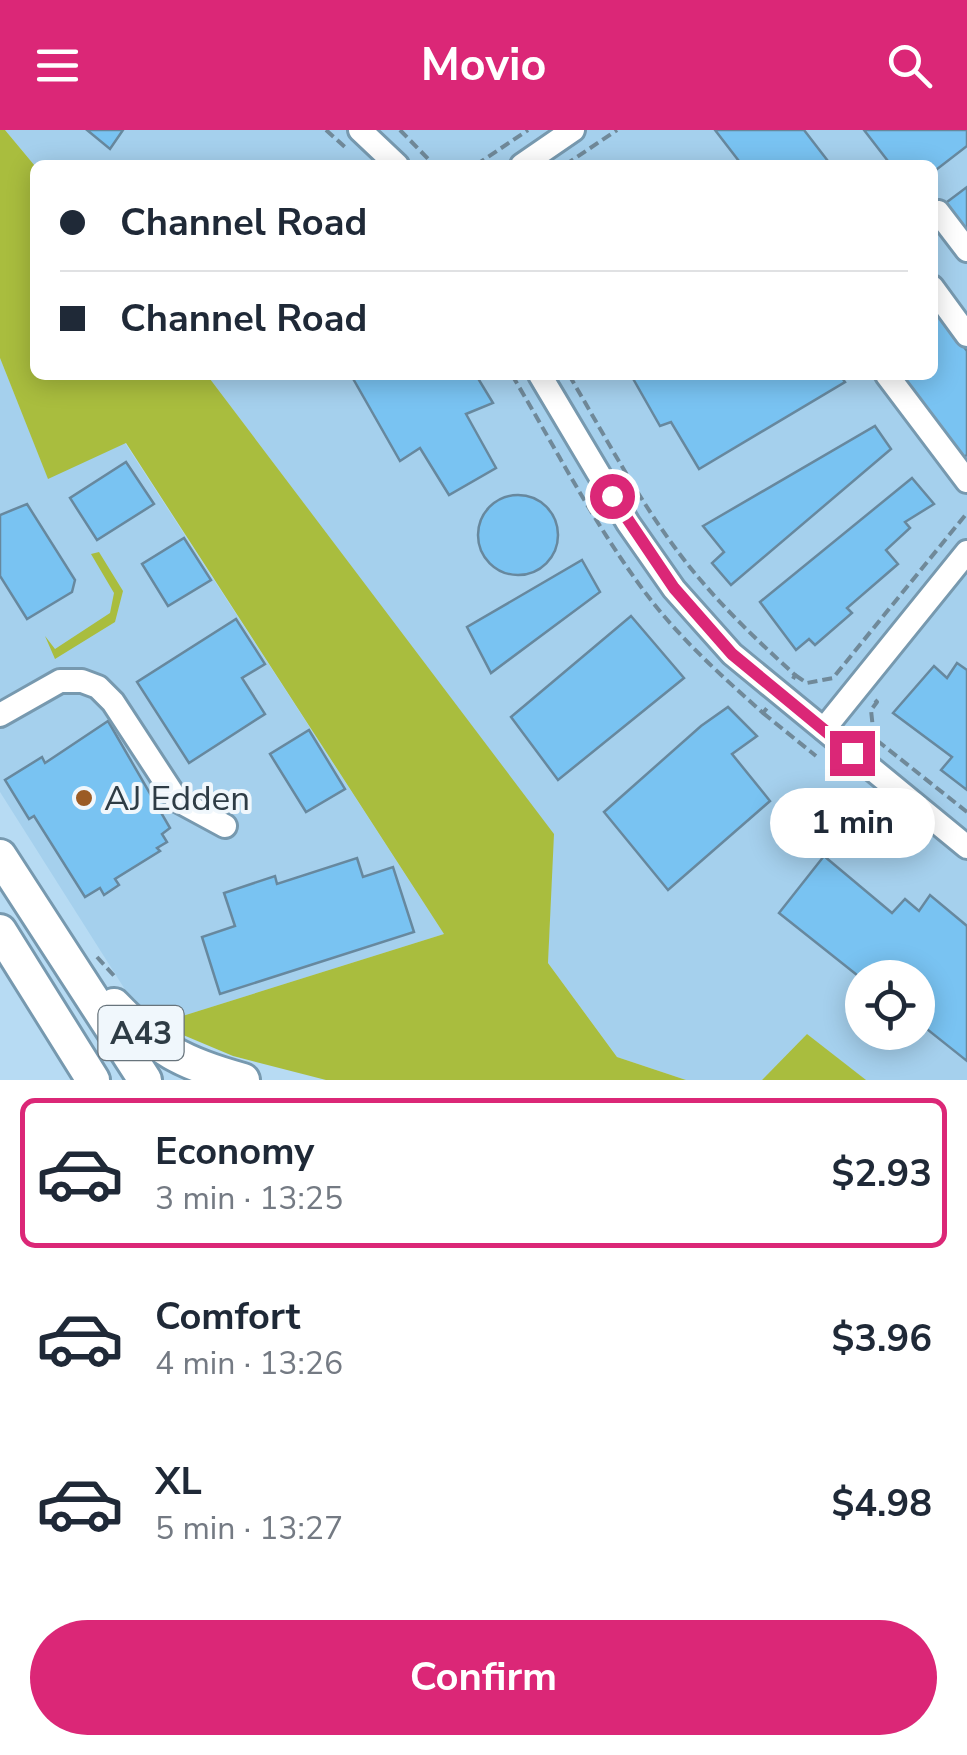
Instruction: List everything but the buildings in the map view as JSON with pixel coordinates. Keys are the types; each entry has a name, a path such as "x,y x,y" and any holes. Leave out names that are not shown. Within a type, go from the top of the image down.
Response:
{"highway":[{"name":"A43","path":"0,856 144,1080"},
{"name":"A43","path":"0,931 93,1080"},
{"name":"A43","path":"62,951 144,1036 172,1055 243,1080"}],"street":[{"path":"360,130 392,160"},
{"path":"529,160 573,130"},
{"path":"938,212 967,250"},
{"path":"938,295 967,335"},
{"path":"543,380 628,523 674,588 732,654 967,847"},
{"path":"891,380 967,481"},
{"path":"824,730 967,552"},
{"path":"0,715 60,681 77,680 98,687 113,702 177,800 225,826"}],"path":[{"path":"400,130 429,160"},
{"path":"483,160 528,130"},
{"path":"572,160 617,130"},
{"path":"572,380 648,507 691,568 726,610 794,677 807,683 833,678 967,513"},
{"path":"872,697 877,702 871,710 874,738 967,812"},
{"path":"763,713 816,756"}],"shaded area":[{"path":"5,130 967,130 967,1080 865,1080 807,1034 762,1080 686,1080 617,1057 548,963 553,834 211,380 938,380 938,160 30,160"},
{"path":"0,358 48,478 125,443 444,934 157,1024 131,999 0,792"}],"green space":[{"path":"0,130 5,130 30,160 30,380 211,380 554,834 548,963 617,1057 686,1080 326,1080 233,1056 157,1024 444,934 126,443 48,479 0,358"},
{"path":"99,552 123,591 115,622 55,659 45,636 55,649 110,613 114,593 91,554"},
{"path":"807,1034 866,1080 762,1080"}],"place":[{"name":"AJ Edden","path":"84,798"}],"route":[{"path":"612,496 674,588 732,654 852,753"}]}
